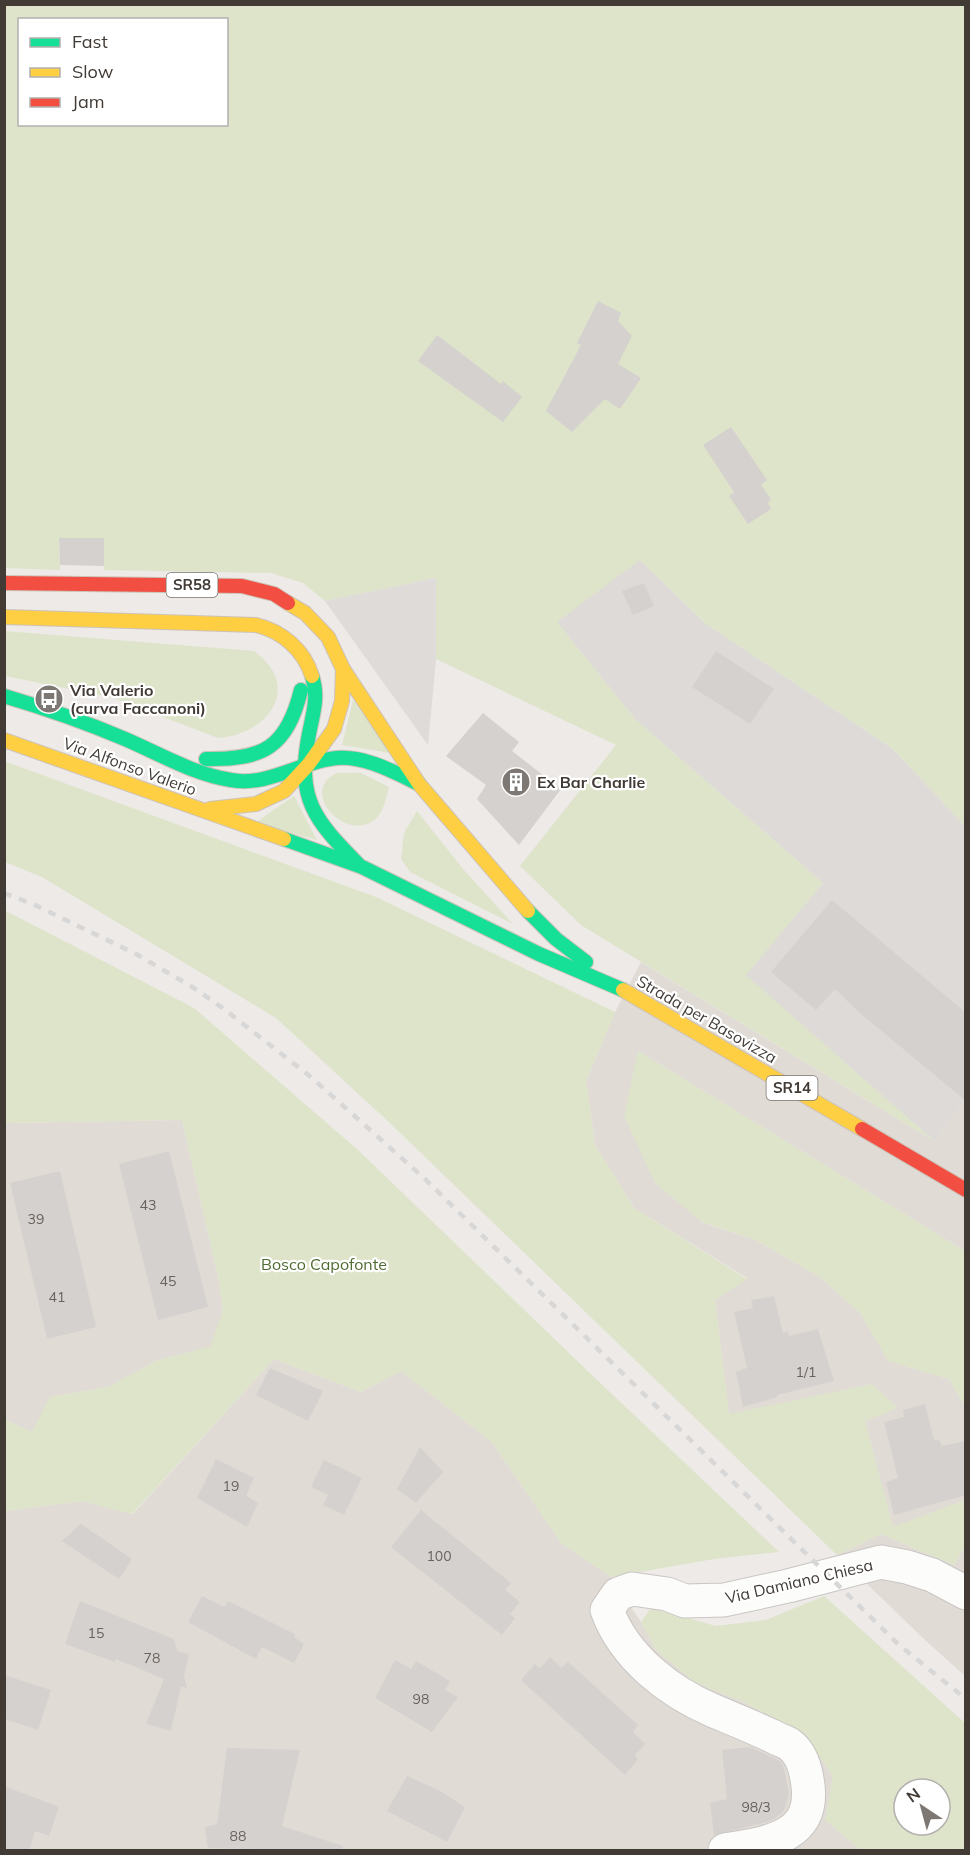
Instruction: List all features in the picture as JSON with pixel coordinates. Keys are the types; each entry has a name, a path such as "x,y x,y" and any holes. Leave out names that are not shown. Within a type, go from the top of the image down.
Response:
{"main road":[{"name":"SR58","path":"4,583 242,585 274,594 304,613 327,637 343,669"},
{"path":"4,618 223,623 259,626 281,634 303,658 312,672 316,689 315,711 309,735 308,765"},
{"path":"124,739 196,759 233,760 255,756 272,746 286,732 297,711 302,686 303,658"},
{"path":"308,765 334,729 342,701 343,669"},
{"name":"Strada per Basovizza","path":"343,669 419,784 517,900 556,939 618,987 966,1190"},
{"name":"Via Alfonso Valerio","path":"4,696 39,706 213,776 237,781 274,777 308,765"},
{"name":"Via Alfonso Valerio","path":"4,740 202,810 256,804 284,791 308,765"},
{"name":"Strada per Basovizza","path":"362,867 332,837 314,810 306,790 308,765 338,758 370,763 419,784"},
{"name":"Strada per Basovizza","path":"202,810 362,867 539,954 618,987"}],"street":[{"name":"Via Damiano Chiesa","path":"725,1851 786,1836 805,1816 810,1792 805,1764 790,1744 685,1697 654,1674 627,1648 614,1629 607,1610 618,1594 632,1589 668,1594 685,1601 724,1600 881,1562 908,1567 932,1575 966,1593"}],"shaded area":[{"path":"639,559 706,624 893,749 965,826 965,1099 934,1141 745,975 823,883 636,720 556,621"},
{"path":"436,578 436,659 428,745 325,601"},
{"path":"641,962 934,1141 965,1099 965,1251 638,1051 701,1222 756,1240 820,1277 861,1314 889,1361 949,1379 965,1406 965,1500 893,1528 865,1421 872,1384 729,1415 715,1300 747,1278 634,1208 595,1145 586,1081 615,1012"},
{"path":"182,1120 219,1281 223,1311 211,1347 158,1360 108,1387 51,1397 32,1432 5,1420 5,1123"},
{"path":"274,1359 361,1392 401,1371 492,1442 561,1543 611,1577 657,1651 696,1683 744,1702 804,1734 833,1776 825,1820 861,1850 5,1850 4,1511 82,1501 133,1514"},
{"path":"881,1534 954,1565 965,1546 965,1676 837,1555"}],"green space":[{"path":"5,5 965,5 965,826 893,749 706,624 640,560 557,622 636,720 823,883 746,975 934,1141 581,925 520,866 616,745 436,659 436,578 325,601 303,583 271,573 104,570 103,538 59,538 60,570 5,568"},
{"path":"4,631 254,651 269,665 276,679 278,693 274,706 265,718 252,728 236,735 218,738 114,698 5,676"},
{"path":"353,700 390,753 342,745"},
{"path":"4,761 376,897 615,1012 586,1081 595,1145 634,1208 747,1279 715,1300 729,1414 872,1384 898,1408 865,1421 893,1527 965,1500 965,1546 954,1565 881,1534 837,1555 391,1124 276,1018 42,877 5,862"},
{"path":"337,773 361,773 389,787 384,806 373,821 361,825 349,824 338,819 330,811 324,801 322,790 326,781"},
{"path":"294,796 317,840 255,823"},
{"path":"417,811 463,869 513,924 410,872 401,859 404,833"},
{"name":"Bosco Capofonte","path":"4,910 194,1008 358,1150 779,1552 714,1559 611,1577 561,1543 492,1442 401,1371 361,1392 274,1359 132,1514 82,1501 5,1511 5,1420 32,1432 50,1397 108,1387 158,1360 210,1347 223,1311 219,1281 182,1120 5,1123"},
{"path":"638,1051 965,1251 965,1406 949,1379 888,1361 861,1314 820,1277 756,1240 702,1222 655,1183 624,1116"},
{"path":"824,1596 965,1723 965,1850 861,1850 825,1820 833,1776 804,1734 744,1702 696,1683 657,1651 641,1622 651,1608 716,1626 766,1620"}],"building":[{"path":"598,301 621,313 618,321 632,336 618,364 641,378 620,409 605,399 572,432 546,411 581,345 577,343"},
{"path":"437,335 501,384 503,381 522,397 503,422 418,361"},
{"path":"731,427 767,480 761,485 771,499 768,503 771,509 748,524 729,496 734,492 703,445"},
{"path":"59,538 104,538 104,566 60,565"},
{"path":"644,583 654,606 633,615 622,591"},
{"path":"716,651 774,689 750,724 692,687"},
{"name":"Ex Bar Charlie","path":"483,713 519,742 512,751 561,789 519,845 477,799 486,785 446,756"},
{"path":"832,900 966,1013 966,1101 860,1013 835,989 816,1010 771,972"},
{"path":"169,1151 208,1307 158,1320 119,1164"},
{"path":"60,1171 96,1327 47,1339 10,1183"},
{"path":"774,1296 783,1333 788,1331 789,1336 818,1329 834,1381 777,1395 777,1397 743,1407 736,1372 747,1368 734,1312 753,1308 751,1300"},
{"path":"270,1368 323,1391 308,1421 256,1395"},
{"path":"925,1404 934,1440 939,1440 942,1446 966,1441 966,1495 894,1515 886,1482 898,1478 884,1422 904,1417 903,1410"},
{"path":"420,1447 443,1472 416,1503 397,1489"},
{"path":"216,1459 254,1478 246,1496 258,1503 247,1527 197,1498"},
{"path":"324,1460 362,1478 344,1515 323,1505 328,1495 311,1487"},
{"path":"421,1510 511,1583 505,1590 520,1602 510,1614 515,1618 502,1635 391,1547"},
{"path":"81,1524 132,1559 119,1579 62,1541"},
{"path":"202,1596 224,1607 228,1601 295,1634 294,1637 304,1644 294,1663 262,1647 256,1659 188,1622"},
{"path":"80,1601 174,1639 177,1651 189,1654 184,1676 187,1688 181,1686 171,1731 146,1724 164,1679 116,1659 115,1662 65,1644"},
{"path":"550,1657 561,1668 568,1662 638,1725 633,1732 645,1744 635,1755 638,1759 625,1775 521,1680 535,1664 540,1668"},
{"path":"395,1660 411,1669 416,1661 450,1681 445,1690 458,1697 432,1732 375,1698"},
{"path":"4,1675 51,1690 38,1730 4,1719"},
{"path":"750,1747 780,1761 784,1768 789,1794 784,1810 767,1822 714,1835 710,1803 727,1799 722,1750"},
{"path":"227,1748 300,1750 282,1826 343,1846 342,1851 208,1848 205,1827 217,1824"},
{"path":"407,1776 440,1791 465,1807 447,1842 387,1811"},
{"path":"4,1786 59,1807 49,1836 35,1831 29,1851 4,1851"}],"railway":[{"path":"4,893 35,905 136,954 194,988 311,1077 425,1179 898,1644 966,1699"}],"traffic: fast":[{"path":"312,676 315,698 306,757 307,793 320,821 358,864"},
{"path":"206,759 243,757 258,753 270,746 288,725 301,690"},
{"path":"4,696 95,727 203,773 231,780 258,780 324,760 348,758 369,762 419,784"},
{"path":"284,839 362,867 539,954 623,990"},
{"path":"528,911 556,939 586,962"}],"traffic: slow":[{"path":"288,603 305,613 328,637 343,669 419,784 528,911"},
{"path":"4,617 256,625 275,632 291,643 304,658 312,676"},
{"path":"210,809 256,804 284,791 308,765 334,729 342,701 343,669"},
{"path":"4,740 284,839"},
{"path":"623,990 862,1129"}],"traffic: jam":[{"path":"4,583 242,586 274,594 288,603"},
{"path":"862,1129 966,1190"}],"place":[{"name":"Via Valerio (curva Faccanoni)","path":"49,699"},
{"name":"Ex Bar Charlie","path":"516,782"}]}
